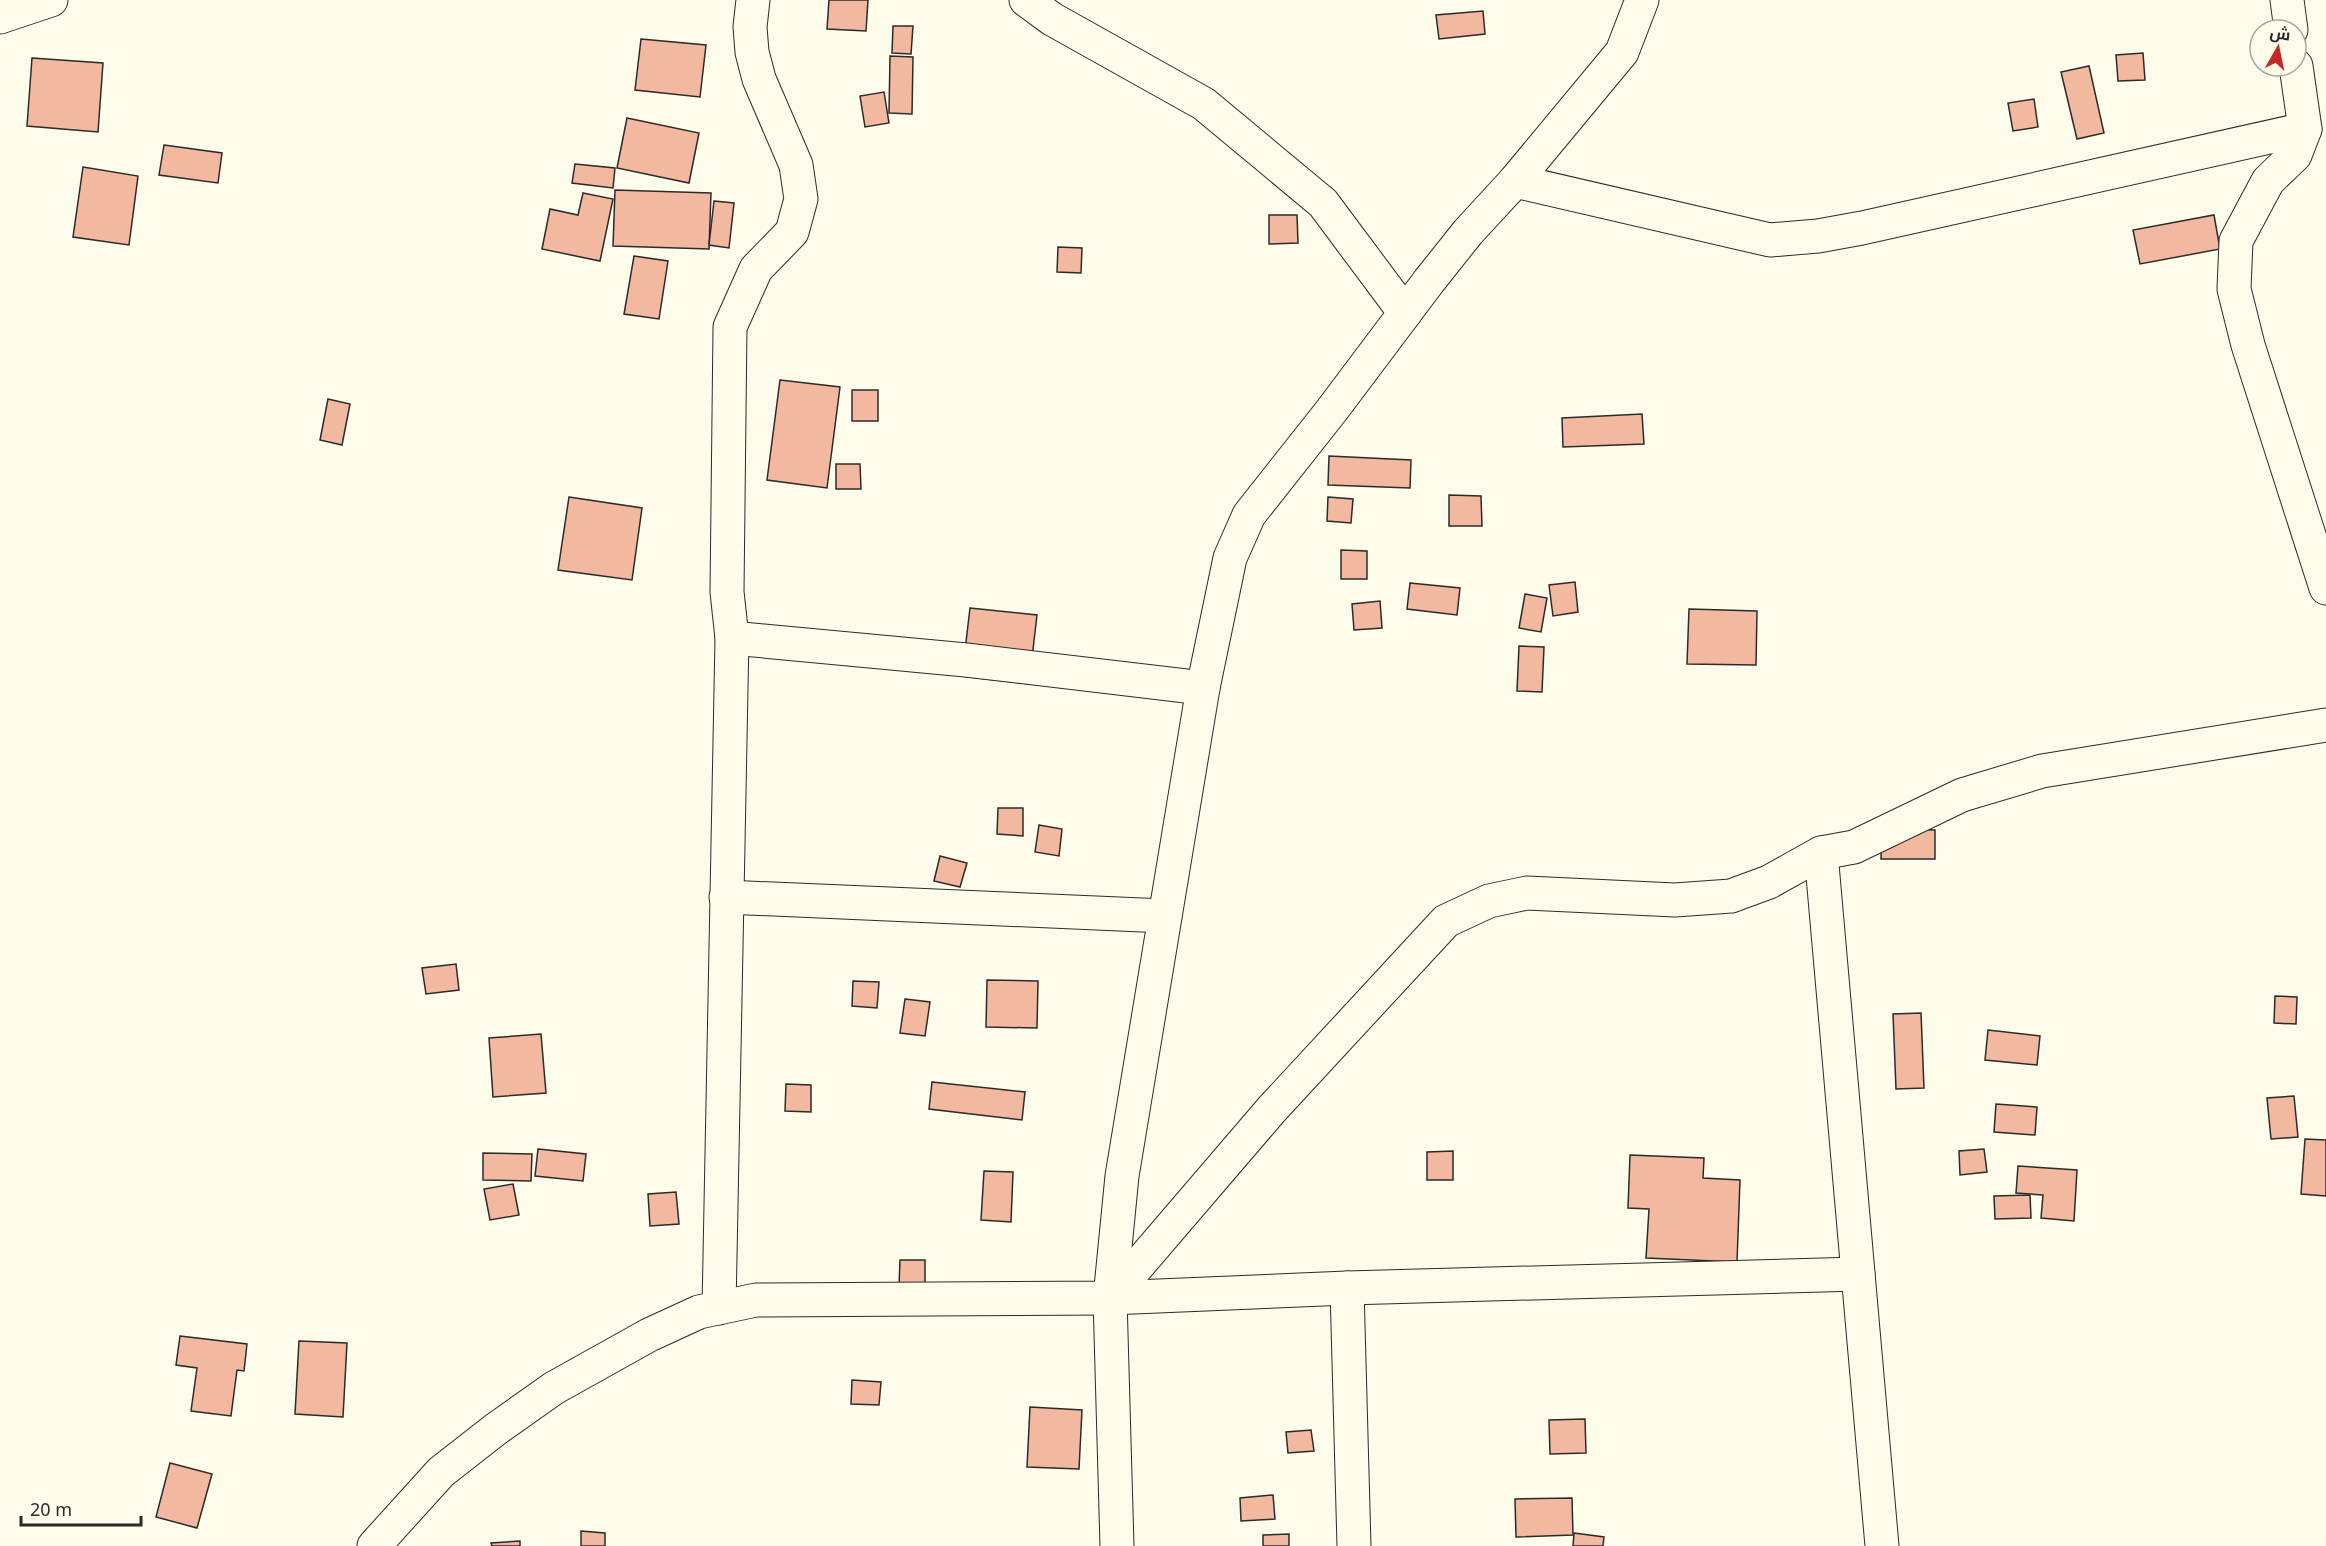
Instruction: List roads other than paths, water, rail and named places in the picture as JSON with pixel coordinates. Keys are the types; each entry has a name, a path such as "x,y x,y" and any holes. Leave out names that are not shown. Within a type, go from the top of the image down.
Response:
{"street":[{"path":"0,17 51,0"},
{"path":"719,1308 732,638 727,592 730,327 756,269 792,232 801,199 796,165 759,79 752,52 750,27 753,0"},
{"path":"1026,0 1052,19 1204,104 1323,203 1406,313"},
{"path":"1117,1546 1110,1298 1122,1176 1203,688 1230,558 1249,514 1468,232 1515,181 1622,52 1642,0"},
{"path":"2287,0 2289,18"},
{"path":"2298,78 2305,129 2295,155 2268,181 2236,241 2234,289 2248,345 2326,588"},
{"path":"1515,181 1770,240 1818,236 1862,228 2305,129"},
{"path":"732,638 966,660 1203,688"},
{"path":"1110,1298 1272,1109 1446,921 1489,902 1527,893 1675,900 1731,896 1769,882 1821,853 1854,847 1962,795 2042,771 2326,725"},
{"path":"1821,853 1882,1546"},
{"path":"726,897 1165,916"},
{"path":"374,1546 441,1472 554,1388 649,1335 699,1312 756,1300 1110,1298 1347,1288 1858,1274"},
{"path":"1347,1288 1354,1546"}]}
